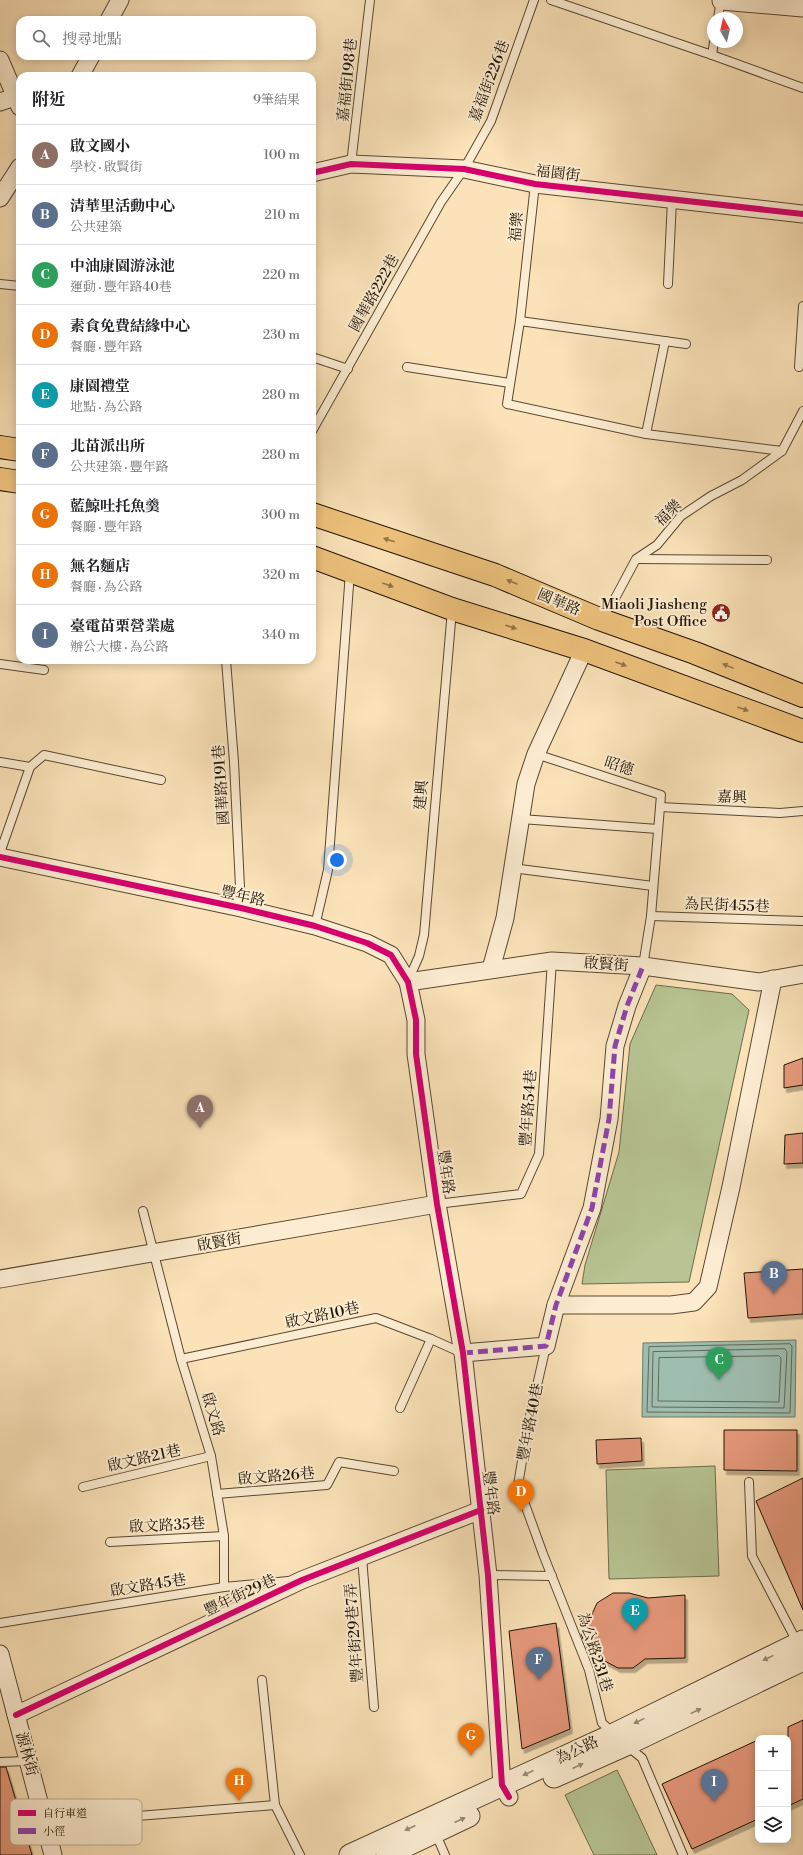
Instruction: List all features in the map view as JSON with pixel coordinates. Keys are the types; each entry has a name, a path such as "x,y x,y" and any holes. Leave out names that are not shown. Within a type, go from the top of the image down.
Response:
{"main road":[{"path":"0,447 16,449"},
{"path":"0,479 16,481"},
{"name":"國華路","path":"316,515 495,575 599,619 695,653 803,696"},
{"path":"316,558 452,609 584,650 803,731"},
{"path":"584,650 599,619"}],"street":[{"path":"111,16 120,0"},
{"path":"721,0 803,8"},
{"path":"0,60 12,102"},
{"path":"82,72 89,60"},
{"name":"福園街","path":"316,172 351,164 464,169 535,184 803,214"},
{"path":"0,198 16,173"},
{"path":"491,969 505,918 526,784 536,754 584,650"},
{"name":"豐年路","path":"0,857 241,908 315,926 368,944 392,956 408,982 416,1020 416,1054 437,1204 463,1353 488,1575 505,1791"},
{"name":"啟賢街","path":"408,982 552,961 643,966 759,982 803,974"},
{"path":"463,1353 546,1346 556,1305 592,1208 609,1119 615,1046 627,1006 643,966"},
{"path":"556,1305 671,1305 694,1302 708,1287 731,1187 773,979"},
{"name":"啟賢街","path":"0,1279 437,1204"},
{"name":"豐年街29巷","path":"16,1715 302,1580 481,1510"},
{"name":"為公路","path":"350,1855 505,1791 620,1739 802,1650"},
{"name":"源林街","path":"0,1654 38,1799"},
{"name":"為公路","path":"386,1855 435,1832 505,1791"},
{"name":"源林街","path":"50,1845 53,1855"}],"lane":[{"name":"嘉福街198巷","path":"351,164 370,0"},
{"name":"嘉福街226巷","path":"464,169 491,122 534,0"},
{"path":"551,0 803,88"},
{"path":"719,12 721,0"},
{"path":"712,55 713,48"},
{"name":"國華路222巷","path":"316,424 441,202 464,169"},
{"name":"福樂","path":"535,184 520,321 507,404 646,434 782,451"},
{"path":"668,284 672,200"},
{"path":"0,284 16,286"},
{"path":"799,367 803,306"},
{"path":"520,321 686,344"},
{"path":"646,434 665,341"},
{"path":"316,358 348,369"},
{"path":"407,367 510,383"},
{"name":"福樂","path":"599,619 612,604 636,559 657,545 681,516 711,496 742,480 782,451 803,411"},
{"path":"636,559 767,560"},
{"path":"315,926 328,870 350,571"},
{"name":"建興","path":"408,982 419,956 424,935 452,609"},
{"path":"0,664 44,670"},
{"name":"國華路191巷","path":"226,664 234,762 241,908"},
{"name":"昭德","path":"536,754 660,795 651,916 643,966"},
{"path":"0,853 30,767 44,755 161,780"},
{"path":"0,762 30,767"},
{"name":"嘉興","path":"660,808 780,813 803,811"},
{"path":"521,819 658,830"},
{"path":"512,868 653,886"},
{"name":"為民街455巷","path":"651,916 803,921"},
{"name":"豐年路54巷","path":"437,1204 521,1194 539,1154 552,961"},
{"name":"啟文路","path":"142,1212 150,1236 152,1253 181,1359 211,1456 224,1536 224,1587"},
{"name":"啟文路10巷","path":"181,1359 376,1318 463,1353"},
{"path":"400,1408 431,1339"},
{"name":"豐年路40巷","path":"546,1346 528,1425 518,1485 552,1576"},
{"name":"啟文路21巷","path":"83,1487 211,1456"},
{"name":"啟文路26巷","path":"217,1494 327,1485 339,1462 394,1471"},
{"path":"749,1482 752,1556 802,1650"},
{"name":"啟文路35巷","path":"110,1542 224,1536"},
{"name":"豐年街29巷7弄","path":"362,1557 374,1707"},
{"path":"488,1575 552,1576"},
{"name":"為公路231巷","path":"552,1576 589,1670 602,1723 642,1758 682,1855"},
{"name":"啟文路45巷","path":"0,1623 224,1587 302,1580"},
{"path":"262,1680 274,1805 300,1855"},
{"path":"0,1762 28,1761"},
{"path":"142,1816 274,1805"},
{"path":"435,1832 444,1855"}],"green space":[{"path":"656,985 732,994 749,1010 689,1282 582,1284 585,1265 619,1152 630,1044"},
{"path":"715,1466 719,1576 609,1579 606,1470"},
{"path":"617,1770 657,1855 594,1855 565,1795"}],"water":[{"path":"796,1340 795,1417 642,1417 643,1343"}],"building":[{"path":"803,1058 803,1085 784,1088 784,1065"},
{"path":"803,1133 803,1163 784,1164 785,1135"},
{"path":"803,1269 803,1314 748,1318 744,1273"},
{"path":"724,1430 797,1430 797,1471 724,1470"},
{"path":"641,1438 642,1461 597,1464 596,1440"},
{"path":"803,1478 803,1610 756,1501"},
{"path":"613,1593 629,1593 648,1598 685,1595 685,1658 645,1659 633,1668 618,1668 599,1658 595,1651 589,1652 581,1634 588,1629 588,1623 597,1603"},
{"path":"556,1623 570,1729 522,1749 509,1631"},
{"path":"803,1720 803,1799 791,1805 791,1735 788,1735 788,1727"},
{"path":"755,1741 755,1820 692,1849 662,1784"},
{"path":"0,1767 6,1767 15,1799 10,1799 10,1845 29,1845 32,1855 0,1855"}],"marked path":[{"path":"463,1353 546,1346 556,1305 592,1208 609,1119 615,1046 627,1006 643,966"}],"cycle path":[{"path":"316,172 351,164 464,169 535,184 803,214"},
{"path":"0,857 241,908 315,926 367,943 391,955 408,982 416,1020 416,1054 437,1204 463,1353 488,1575 502,1785 509,1797"},
{"path":"16,1715 302,1580 481,1510"}],"place":[{"name":"Miaoli Jiasheng Post Office","path":"721,613"},
{"name":"啟文國小","path":"200,1128"},
{"name":"清華里活動中心","path":"774,1294"},
{"name":"中油康園游泳池","path":"719,1380"},
{"name":"素食免費結緣中心","path":"521,1512"},
{"name":"康園禮堂","path":"635,1631"},
{"name":"北苗派出所","path":"539,1680"},
{"name":"藍鯨吐托魚羹","path":"471,1756"},
{"name":"無名麵店","path":"239,1801"},
{"name":"臺電苗栗營業處","path":"714,1802"}]}
